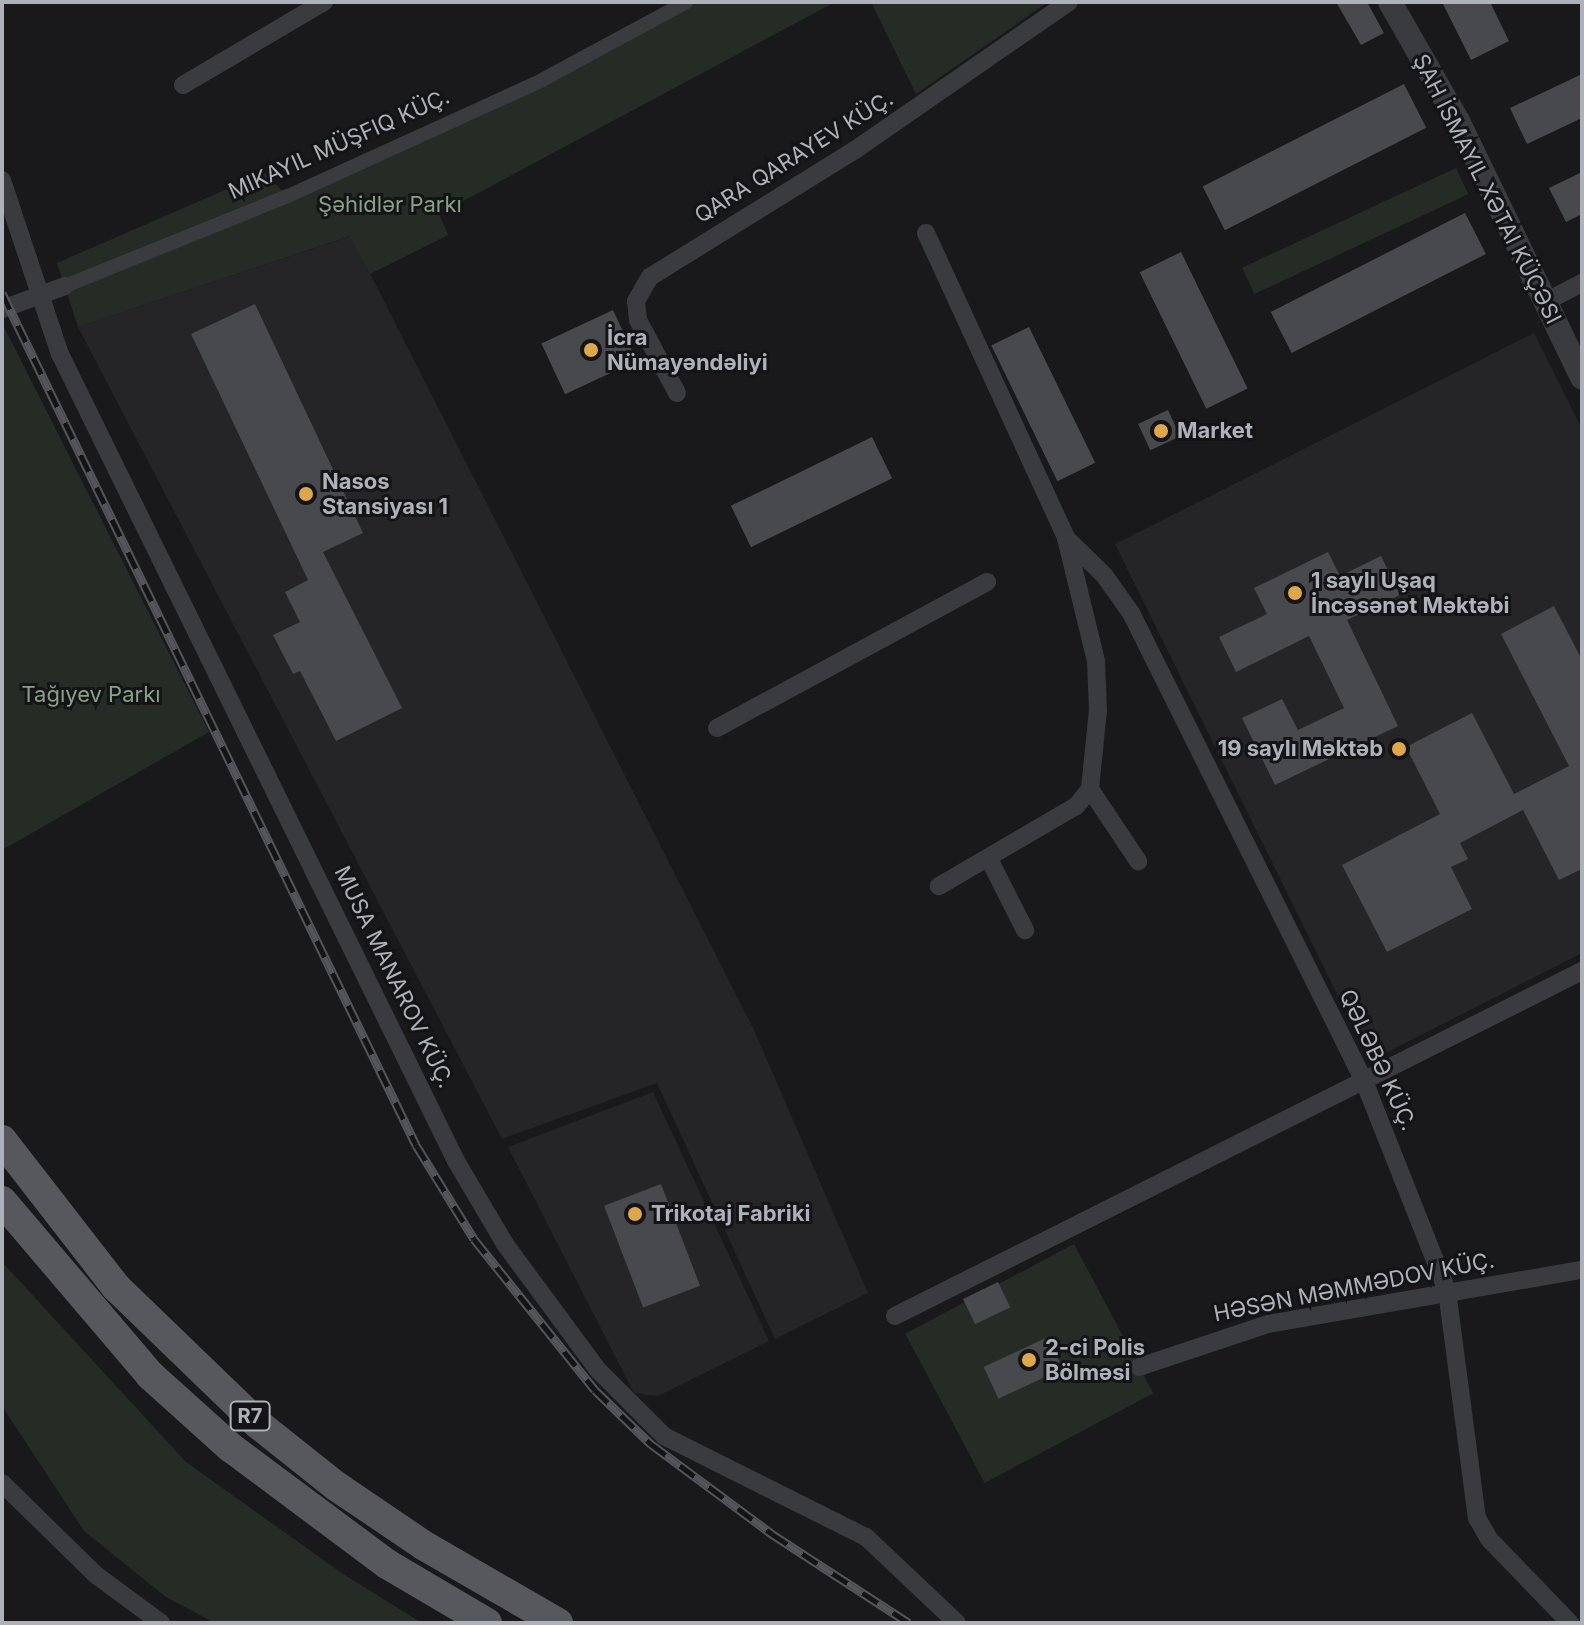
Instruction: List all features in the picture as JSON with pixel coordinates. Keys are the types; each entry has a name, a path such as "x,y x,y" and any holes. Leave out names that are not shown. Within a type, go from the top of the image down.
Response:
{"main road":[{"name":"R7","path":"2,1140 116,1287 258,1424 336,1486 423,1545 558,1623"},
{"name":"R7","path":"2,1201 150,1375 230,1447 387,1564 487,1623"}],"street":[{"path":"183,85 324,2"},
{"path":"2,309 302,190 542,80 686,2"},
{"name":"QARA QARAYEV KÜÇ.","path":"677,393 638,320 636,301 650,277 855,150 1069,2"},
{"path":"1390,2 1458,121 1582,378"},
{"name":"MUSA MANAROV KÜÇ.","path":"2,180 60,354 456,1161 549,1310 607,1380 664,1436 866,1537 957,1623"},
{"path":"926,233 1066,538 1096,661 1098,710 1090,789 1138,861"},
{"path":"1545,302 1582,283"},
{"name":"QƏLƏBƏ KÜÇ.","path":"1066,538 1104,575 1131,613 1364,1081 1447,1291 1477,1518 1489,1539 1570,1623"},
{"path":"717,728 987,582"},
{"path":"939,886 1055,822 1090,789"},
{"path":"989,859 1025,930"},
{"path":"895,1316 1582,971"},
{"name":"HƏSƏN MƏMMƏDOV KÜÇ.","path":"1139,1367 1224,1335 1447,1291 1582,1270"},
{"path":"2,1483 96,1575 161,1623"}],"shaded area":[{"name":"Nasos Stansiyası 1","path":"351,236 754,1030 868,1293 775,1339 657,1083 502,1139 78,327"},
{"name":"19 saylı Məktəb","path":"1534,333 1582,429 1582,953 1370,1061 1115,544"},
{"path":"653,1092 769,1341 658,1396 634,1393 508,1147"}],"green space":[{"name":"Şəhidlər Parkı","path":"686,2 835,2 439,214 448,235 370,274 350,236 78,327 57,263 264,173 288,196 542,80"},
{"path":"871,2 1048,2 916,94"},
{"path":"1456,168 1468,194 1254,294 1242,268"},
{"name":"Tağıyev Parkı","path":"2,323 209,732 2,850"},
{"name":"2-ci Polis Bölməsi","path":"1074,1244 1153,1393 985,1483 905,1334"},
{"path":"2,1262 186,1462 343,1574 422,1623 215,1623 166,1597 84,1531 2,1406"}],"building":[{"path":"1336,2 1367,2 1384,33 1361,45"},
{"path":"1442,2 1490,2 1509,41 1471,60"},
{"path":"1582,74 1582,118 1527,144 1510,108"},
{"path":"1404,84 1426,128 1225,230 1203,187"},
{"path":"1582,172 1582,214 1566,222 1549,188"},
{"path":"1465,213 1486,254 1292,353 1271,312"},
{"path":"1181,252 1248,389 1206,409 1140,272"},
{"path":"255,304 363,533 323,552 402,708 336,741 300,671 293,674 273,635 300,622 285,592 308,580 191,334"},
{"path":"613,310 637,361 565,394 541,343"},
{"path":"1029,327 1095,463 1057,481 991,345"},
{"path":"1168,410 1180,436 1150,450 1138,424"},
{"path":"872,437 892,478 751,547 731,506"},
{"path":"1328,552 1340,576 1381,556 1400,595 1347,620 1398,726 1275,785 1242,718 1282,699 1298,730 1344,708 1309,636 1236,672 1219,637 1267,614 1254,588"},
{"path":"1554,606 1582,660 1582,869 1559,880 1523,810 1460,843 1468,859 1451,867 1472,909 1387,952 1342,865 1440,814 1406,747 1472,713 1514,794 1569,766 1501,634"},
{"path":"661,1184 700,1286 643,1308 604,1206"},
{"path":"998,1282 1010,1307 975,1324 963,1299"},
{"path":"1048,1337 1063,1369 998,1399 984,1367"}],"railway":[{"path":"2,293 416,1145 474,1239 595,1390 651,1444 772,1534 909,1623"}],"place":[{"name":"İcra Nümayəndəliyi","path":"591,350"},
{"name":"Market","path":"1161,431"},
{"name":"Nasos Stansiyası 1","path":"306,494"},
{"name":"1 saylı Uşaq İncəsənət Məktəbi","path":"1295,593"},
{"name":"19 saylı Məktəb","path":"1399,749"},
{"name":"Trikotaj Fabriki","path":"635,1214"},
{"name":"2-ci Polis Bölməsi","path":"1029,1360"}]}
